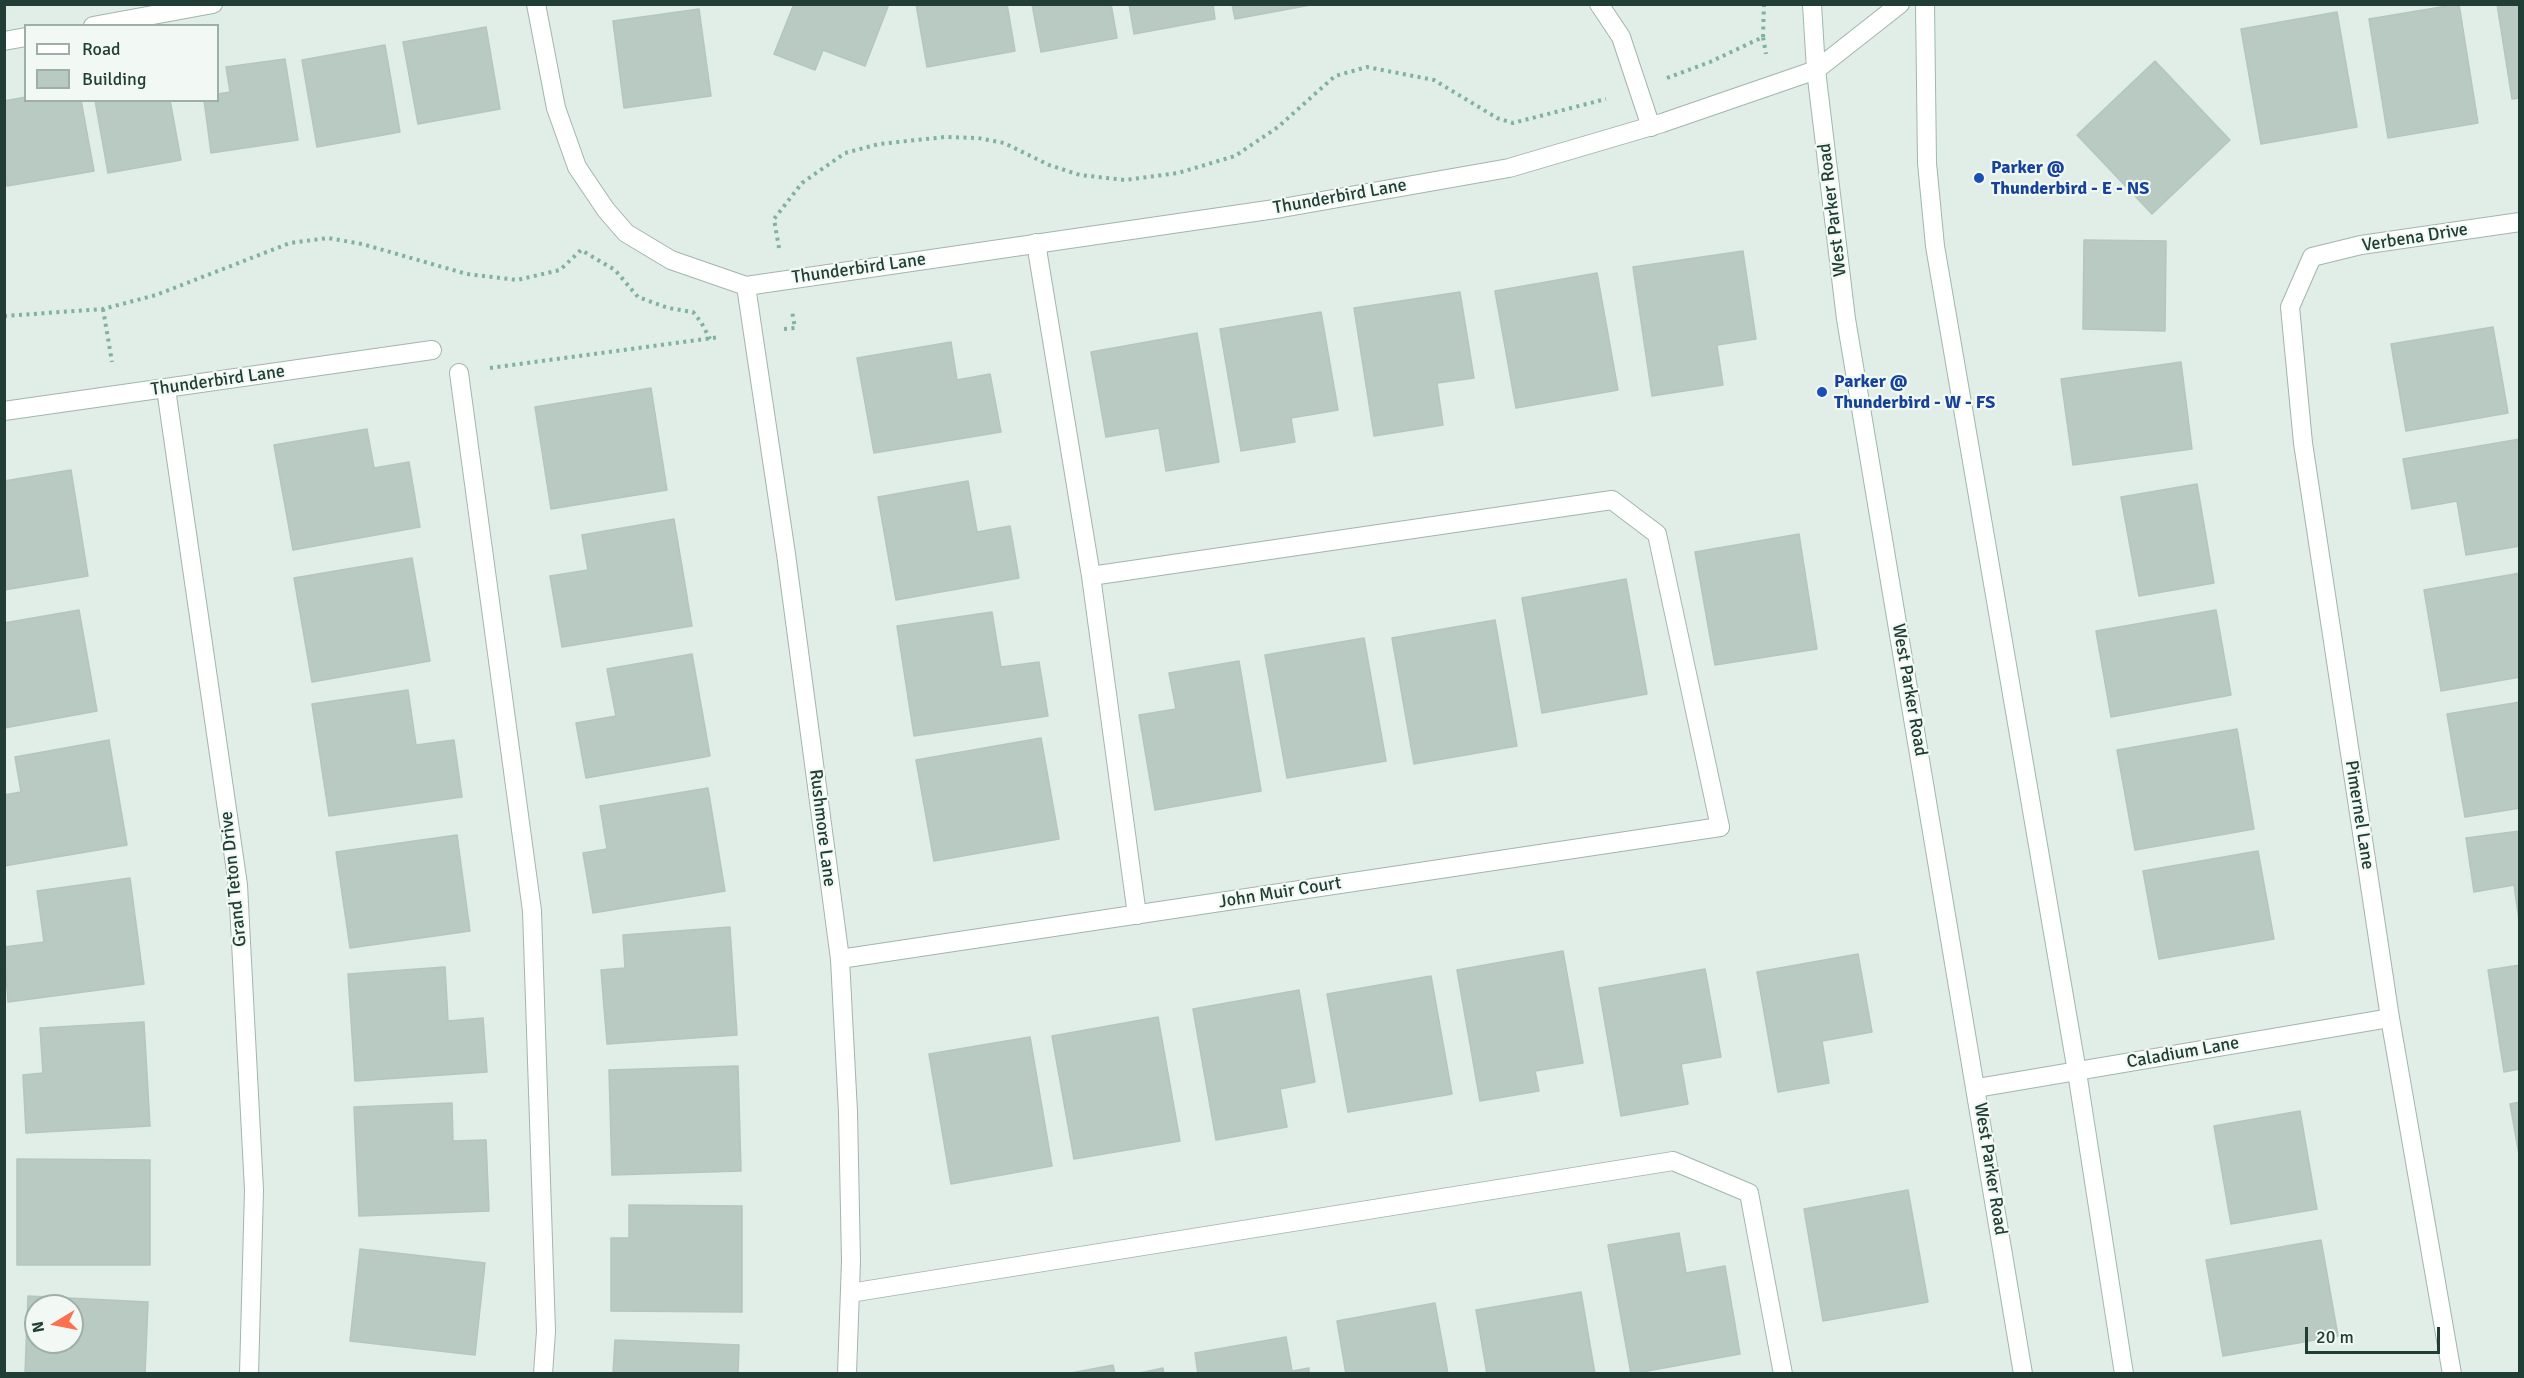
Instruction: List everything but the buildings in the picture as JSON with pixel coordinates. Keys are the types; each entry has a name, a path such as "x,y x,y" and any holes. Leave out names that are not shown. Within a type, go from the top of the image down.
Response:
{"street":[{"path":"104,24 213,4"},
{"path":"536,4 556,108 577,167 606,210 626,233 671,260 746,286"},
{"path":"1599,4 1621,37 1652,126"},
{"name":"West Parker Road","path":"1812,4 1816,70 1846,319 1977,1088 2023,1374"},
{"name":"Thunderbird Lane","path":"746,286 1282,208 1509,168 1652,126 1816,70 1900,4"},
{"path":"1925,4 1927,163 1935,246 2077,1072 2124,1374"},
{"path":"4,41 24,37"},
{"name":"Verbena Drive","path":"2312,257 2361,245 2520,222"},
{"path":"1036,243 1091,576 1137,915"},
{"name":"Pimernel Lane","path":"2312,257 2290,307 2303,442 2390,1018 2452,1374"},
{"name":"Rushmore Lane","path":"746,286 786,554 840,959 848,1112 850,1293 847,1374"},
{"name":"Thunderbird Lane","path":"4,411 432,350"},
{"path":"459,373 531,911 546,1331 543,1374"},
{"name":"Grand Teton Drive","path":"166,389 238,885 255,1190 249,1374"},
{"name":"John Muir Court","path":"840,959 1720,827 1657,534 1612,500 1091,576"},
{"name":"Caladium Lane","path":"1977,1088 2390,1018"},
{"path":"850,1293 1673,1161 1749,1193 1783,1374"}],"path":[{"path":"1764,4 1763,37 1770,86"},
{"path":"774,219 801,183 829,162 845,153 879,144 945,137 978,138 1004,143 1049,165 1100,179 1125,180 1178,173 1235,156 1278,127 1335,76 1367,66 1434,80 1497,118 1513,123 1639,88 1710,62 1763,37"},
{"path":"4,316 103,309 156,295 290,243 328,238 362,244 467,274 517,280 560,270 581,250 615,270 638,297 669,308 693,312 710,339 459,373"},
{"path":"103,309 117,396"}],"place":[{"name":"Parker @ Thunderbird - E - NS","path":"1979,178"},
{"name":"Parker @ Thunderbird - W - FS","path":"1822,392"}]}
